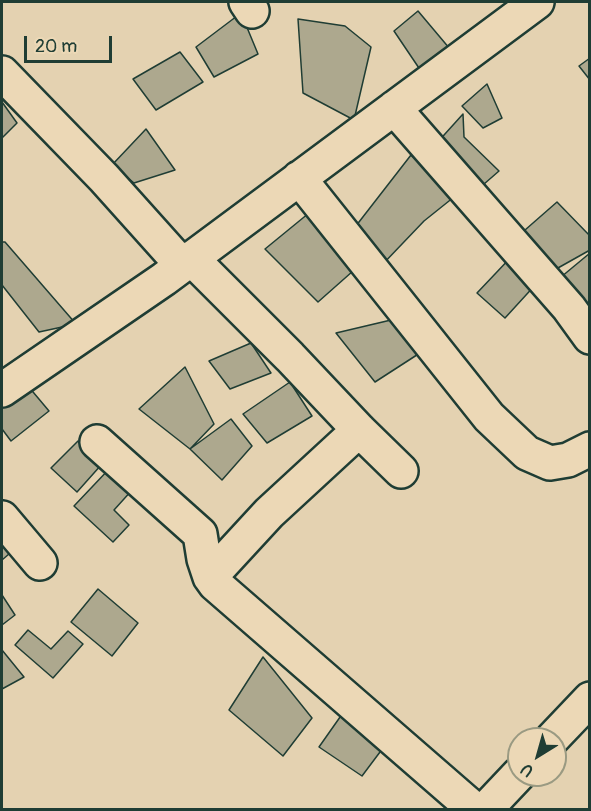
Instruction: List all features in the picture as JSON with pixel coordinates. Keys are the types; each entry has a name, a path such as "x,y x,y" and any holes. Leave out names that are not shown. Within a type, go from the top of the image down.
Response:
{"street":[{"path":"2,390 187,262 537,2"},
{"path":"2,73 187,262 290,357 401,471"},
{"path":"394,108 569,308 590,337"},
{"path":"299,178 489,417 527,453 550,463 568,460 590,449"},
{"path":"210,577 269,513 359,430"},
{"path":"97,442 200,534 204,559 214,584 475,810"},
{"path":"2,518 40,563"},
{"path":"563,727 590,699"},
{"path":"485,810 507,787"}],"building":[{"path":"418,11 450,49 423,74 394,31"},
{"path":"241,13 258,54 214,77 196,47"},
{"path":"298,19 345,26 371,47 354,120 303,93"},
{"path":"180,52 203,82 156,110 133,79"},
{"path":"590,58 590,80 579,66"},
{"path":"487,84 502,118 483,128 462,106"},
{"path":"2,102 17,123 2,138"},
{"path":"463,114 464,137 499,171 476,191 435,145"},
{"path":"146,129 175,170 134,183 112,165"},
{"path":"411,155 454,197 424,221 381,266 352,231"},
{"path":"557,202 590,236 590,250 549,273 517,237"},
{"path":"309,213 353,271 318,302 265,249"},
{"path":"2,242 5,242 76,324 39,332 2,285"},
{"path":"590,253 590,313 555,282"},
{"path":"513,255 537,283 505,318 477,293"},
{"path":"391,320 423,351 375,382 336,333"},
{"path":"251,343 271,373 230,389 209,361"},
{"path":"185,367 214,424 190,449 139,409"},
{"path":"290,382 312,416 267,443 243,414"},
{"path":"28,386 49,411 11,441 2,429 2,407"},
{"path":"231,419 252,446 222,480 190,449"},
{"path":"78,441 102,464 77,492 51,468"},
{"path":"111,467 133,489 114,510 129,525 113,542 74,506"},
{"path":"2,530 16,548 2,560"},
{"path":"98,589 138,623 112,656 71,622"},
{"path":"2,595 15,615 2,625"},
{"path":"28,630 51,649 68,631 83,644 53,678 15,645"},
{"path":"2,650 24,677 2,689"},
{"path":"263,657 312,718 283,756 229,710"},
{"path":"345,710 386,744 362,776 319,747"}]}
